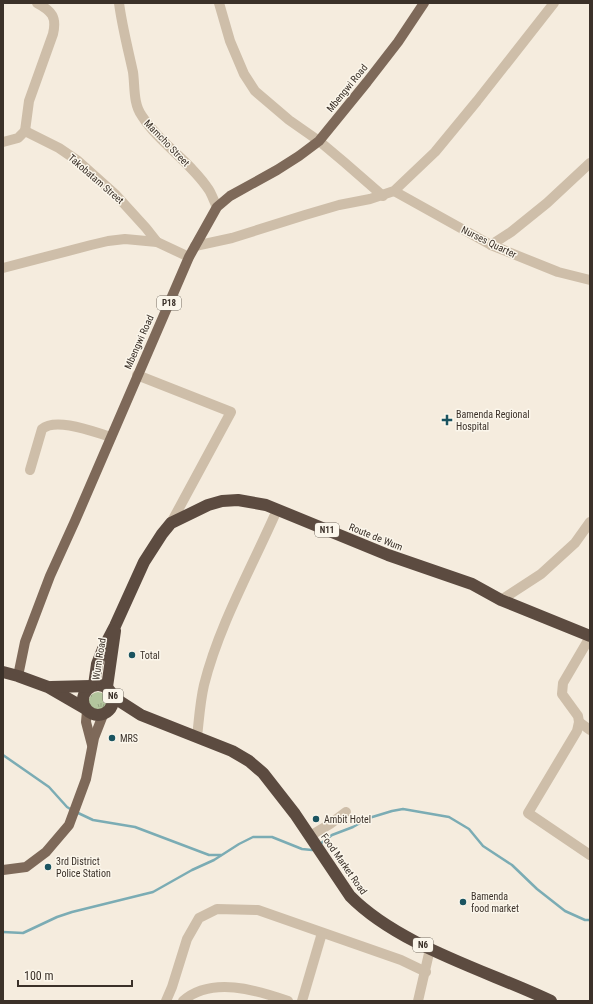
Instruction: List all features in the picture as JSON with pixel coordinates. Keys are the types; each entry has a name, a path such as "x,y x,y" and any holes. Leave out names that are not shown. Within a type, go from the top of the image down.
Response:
{"highway":[{"name":"Route de Wum","path":"115,626 144,562 162,534 172,523 208,505 222,501 238,500 266,505 388,555 472,584 501,600 590,637"},
{"name":"Wum Road","path":"93,686 97,664 115,626"},
{"name":"Wum Road","path":"110,692 115,626"},
{"name":"N6","path":"3,672 18,676 48,688 95,715 104,714 112,707 110,692 101,685 48,688"},
{"name":"N6","path":"87,710 83,704 84,694 93,686"},
{"name":"Food Market Road","path":"110,692 141,715"},
{"name":"Food Market Road","path":"104,714 120,712 141,715 232,751 249,761 264,773 350,896 360,906 394,930 430,949 550,1001"}],"main road":[{"name":"Mbengwi Road","path":"18,676 25,642 50,576 189,257 217,207 230,196 277,170 319,141 398,42 424,3"},
{"path":"87,710 86,722 93,747"},
{"path":"3,870 26,867 46,852 69,824 86,779 94,738 104,714"}],"street":[{"path":"3,142 18,138 25,132 29,101 53,34 55,23 54,16 46,8 37,3"},
{"name":"Mamcho Street","path":"119,3 121,20 133,73 137,104 141,114 157,134 210,191 217,207"},
{"path":"219,3 230,41 244,74 255,91 289,120 319,141 383,196"},
{"path":"195,246 232,238 339,205 383,196 394,191 434,152 477,101 554,3"},
{"name":"Takobatam Street","path":"25,132 59,148 78,161 116,195 157,242"},
{"path":"491,245 511,232 547,204 590,163"},
{"name":"Nurses Quarter","path":"394,191 491,245 558,272 590,280"},
{"path":"3,268 108,241 125,239 157,242 189,257"},
{"path":"137,375 231,412 172,523"},
{"path":"30,470 42,429 46,426 64,424 111,437"},
{"path":"197,737 204,687 212,658 224,627 277,510"},
{"path":"501,600 541,574 575,543 590,522"},
{"path":"590,637 563,683 562,694 576,712 579,722 577,731 528,813 590,855"},
{"path":"579,722 590,730"},
{"path":"311,839 346,812"},
{"path":"166,1001 172,988 187,939 199,918 216,909 258,910 401,960 426,972"},
{"path":"302,1001 322,933"},
{"path":"418,1001 426,972 430,949"},
{"path":"183,1001 189,996 206,990 222,987 255,990 288,1001"}],"green space":[{"path":"94,692 102,692 107,697 105,708 102,710 94,710 89,705 89,697"}],"waterway":[{"path":"3,755 49,787 67,807 72,810"},
{"path":"320,844 332,835 353,827 369,818 392,811 403,809 449,817 469,829 483,846 512,865 537,889 565,911 585,920 590,920"},
{"path":"76,812 93,820 135,827 209,855 221,855"},
{"path":"3,932 23,933 57,917 72,912 153,892 192,870 214,860 253,837 272,837 302,849 312,850 314,848"}],"place":[{"name":"Bamenda Regional Hospital","path":"447,420"},
{"name":"Total","path":"132,655"},
{"name":"MRS","path":"112,738"},
{"name":"Ambit Hotel","path":"316,819"},
{"name":"3rd District Police Station","path":"48,867"},
{"name":"Bamenda food market","path":"463,902"}]}
